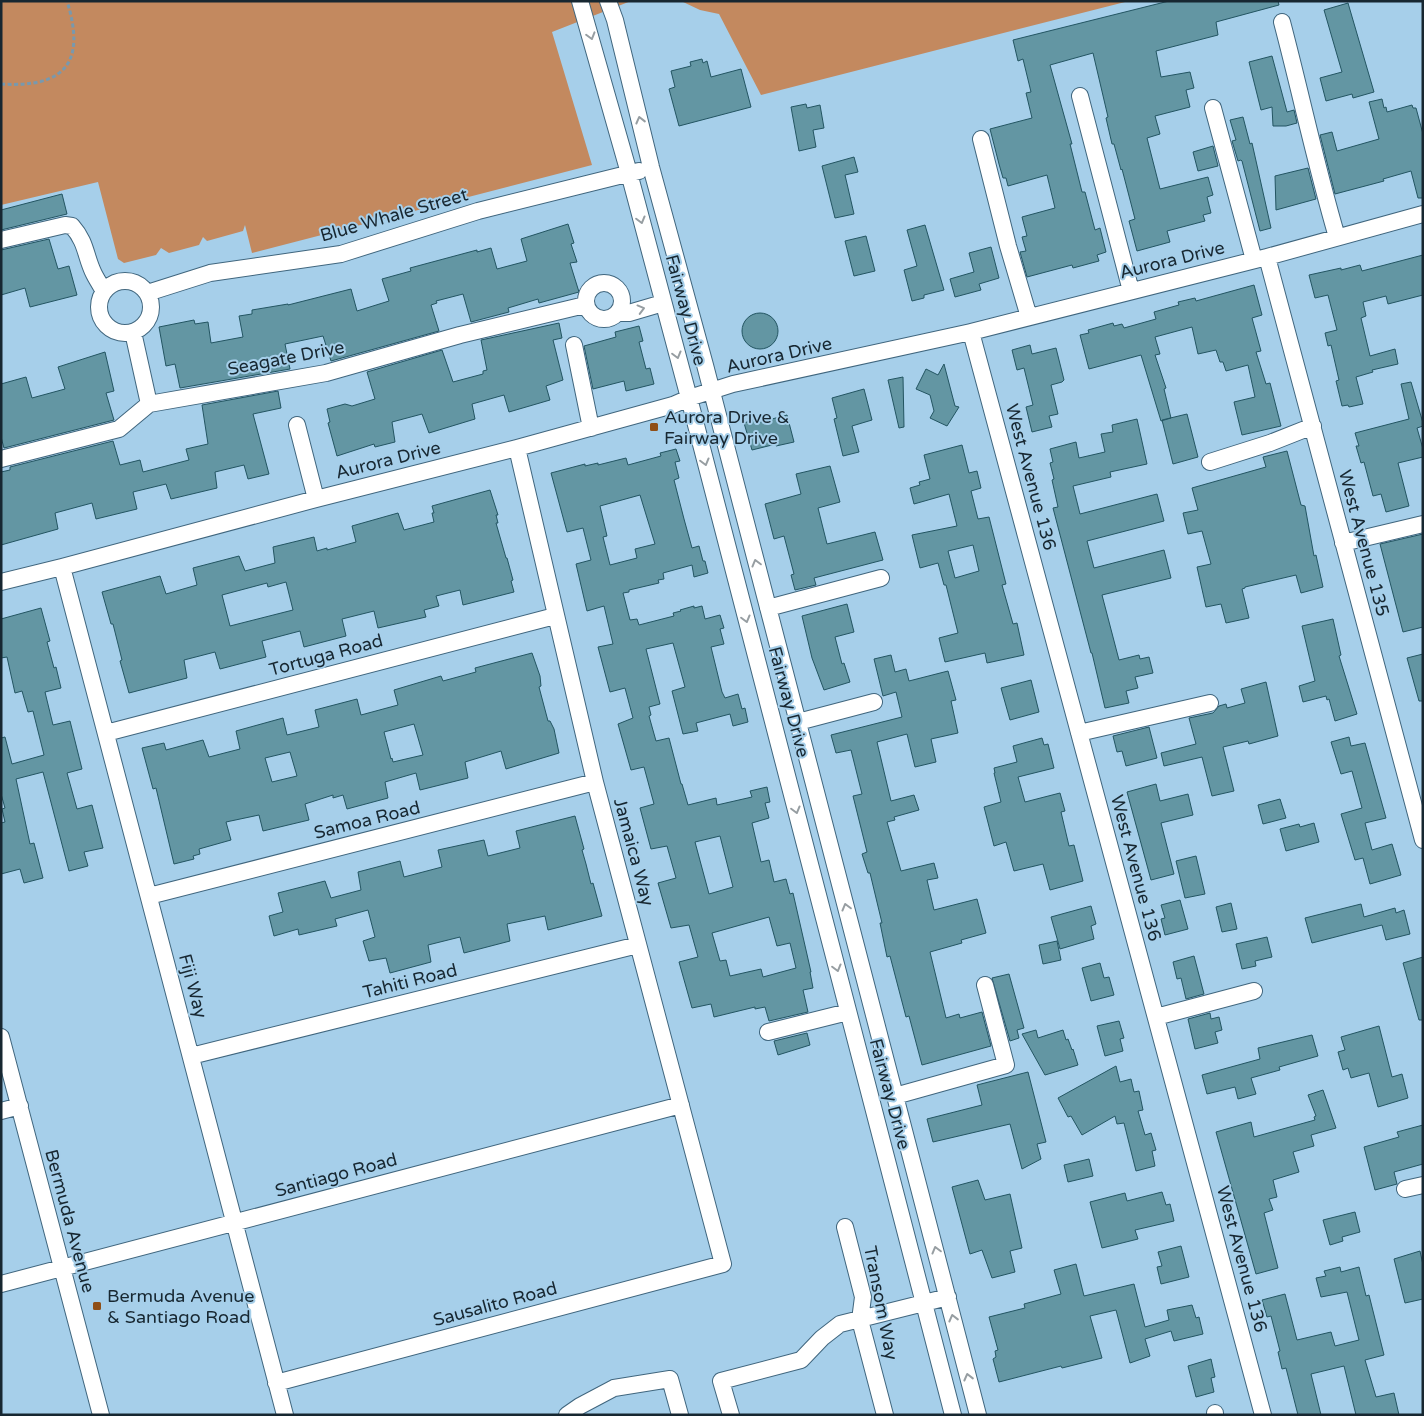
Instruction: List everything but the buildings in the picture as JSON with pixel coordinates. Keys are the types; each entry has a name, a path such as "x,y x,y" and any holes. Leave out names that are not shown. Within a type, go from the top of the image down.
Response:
{"street":[{"name":"Fairway Drive","path":"580,1 629,173 689,398 953,1415"},
{"name":"Fairway Drive","path":"608,1 617,29 651,168 798,722 978,1415"},
{"path":"1282,22 1324,193 1338,237"},
{"path":"1080,96 1131,291"},
{"name":"West Avenue 135","path":"1214,108 1313,426 1423,840"},
{"path":"981,139 1008,246 1029,317"},
{"name":"Blue Whale Street","path":"147,294 210,273 341,254 478,211 651,168"},
{"name":"Aurora Drive","path":"1,582 62,568 316,499 517,448 673,405 689,398 742,382 970,332 1261,258 1423,214"},
{"path":"1,240 65,225 72,226 79,233 86,246 93,273 104,291"},
{"path":"126,281 142,287 147,294 150,310 148,319 142,326 133,332 118,332 105,323 101,315 100,299 104,291 110,286 126,281"},
{"path":"618,313 622,302 621,296 614,286 596,284 587,293 585,305 596,319 608,319 618,313 628,313 663,303"},
{"name":"Seagate Drive","path":"1,459 119,429 149,404 326,373 460,334 585,305"},
{"path":"133,332 149,404"},
{"name":"West Avenue 136","path":"970,332 1263,1415"},
{"path":"574,345 591,428"},
{"path":"297,425 316,499"},
{"path":"1210,462 1270,444 1313,426"},
{"name":"Jamaica Way","path":"517,448 595,782 723,1264"},
{"path":"1343,543 1423,524"},
{"name":"Fiji Way","path":"62,568 285,1415"},
{"path":"768,608 881,578"},
{"name":"Tortuga Road","path":"106,733 555,616"},
{"path":"798,722 874,702"},
{"path":"1079,733 1210,703"},
{"path":"789,784 812,779"},
{"name":"Samoa Road","path":"149,896 595,782"},
{"name":"Tahiti Road","path":"191,1056 638,945"},
{"path":"895,1096 1006,1065 985,985"},
{"path":"1156,1017 1254,991"},
{"path":"768,1032 848,1012"},
{"name":"Bermuda Avenue","path":"1,1037 100,1415"},
{"name":"Santiago Road","path":"1,1284 681,1105"},
{"path":"1,1111 20,1106"},
{"path":"1405,1189 1423,1185"},
{"name":"Transom Way","path":"845,1227 864,1298 860,1320 885,1415"},
{"name":"Sausalito Road","path":"276,1383 723,1264"},
{"path":"730,1415 722,1381 800,1360 822,1338 840,1324 948,1297"},
{"path":"566,1415 614,1388 670,1379 680,1415"}],"path":[{"path":"1,84 17,85 52,78 68,66 75,46 67,1"}],"shaded area":[{"path":"1,1 631,1 552,32 592,165 252,253 245,225 243,231 207,241 203,237 199,245 169,253 161,248 156,255 124,263 118,259 98,182 1,205"},
{"path":"681,1 1129,1 761,95 719,14 700,10"}],"place":[{"name":"Aurora Drive & Fairway Drive","path":"654,427"},
{"name":"Bermuda Avenue & Santiago Road","path":"97,1306"}]}
